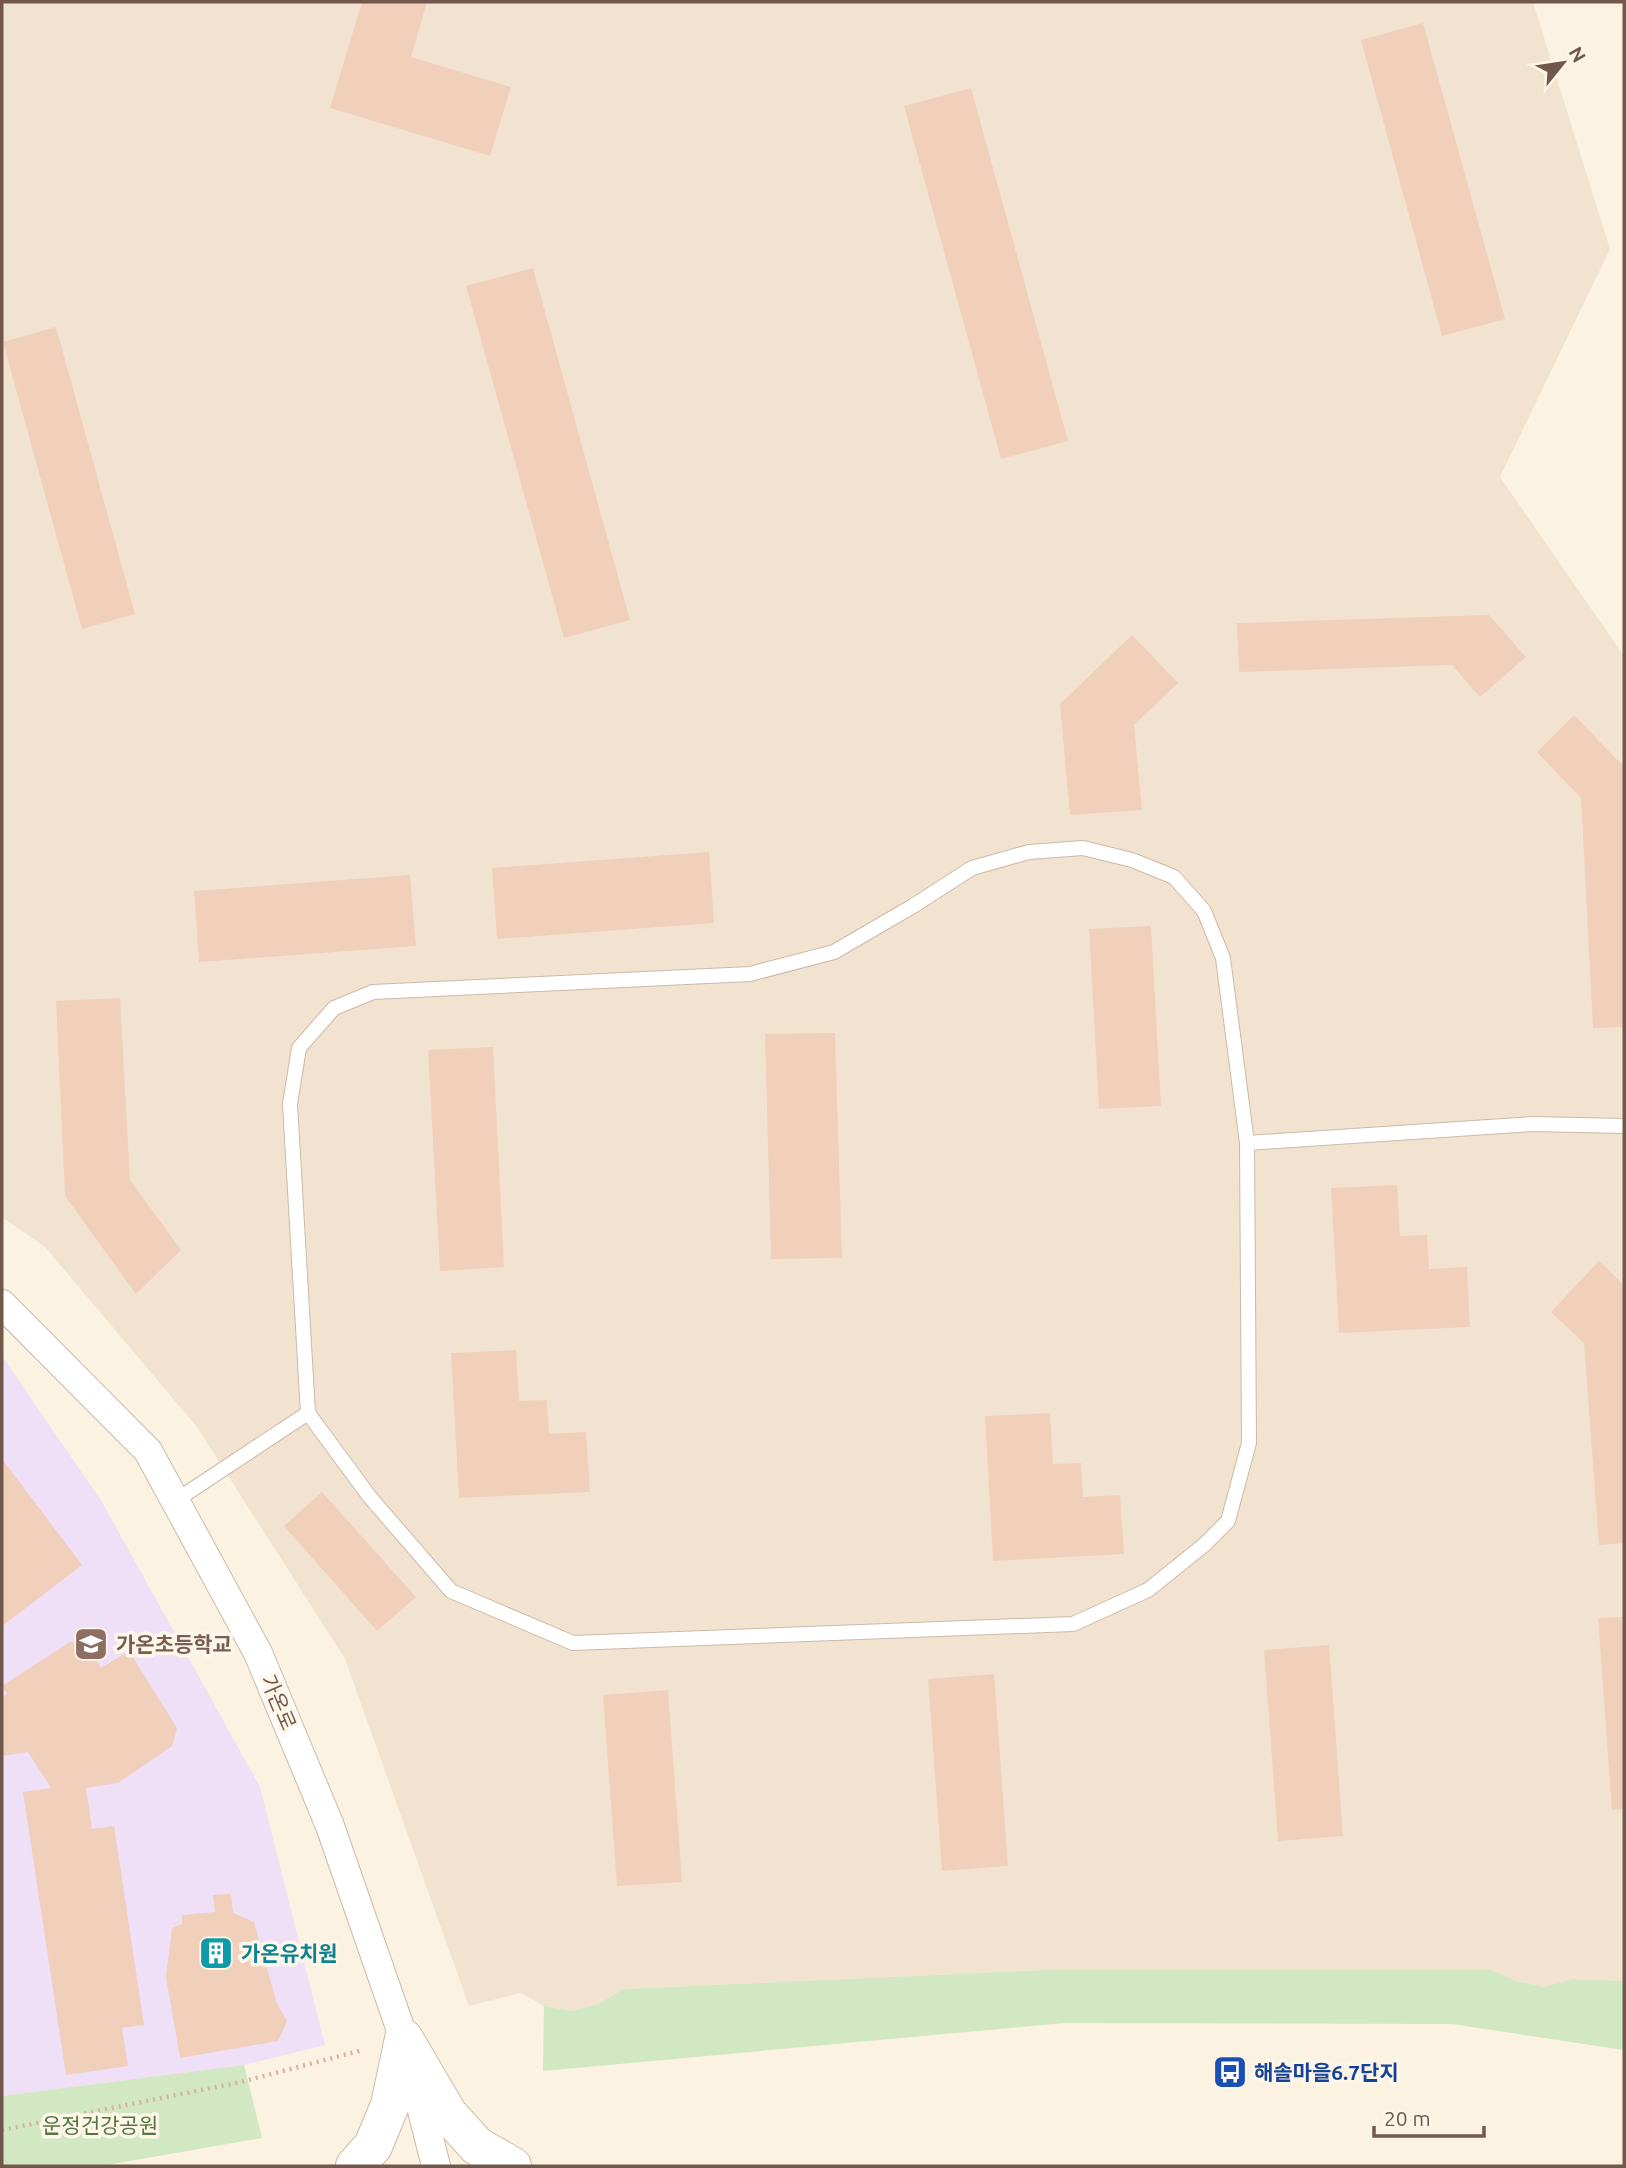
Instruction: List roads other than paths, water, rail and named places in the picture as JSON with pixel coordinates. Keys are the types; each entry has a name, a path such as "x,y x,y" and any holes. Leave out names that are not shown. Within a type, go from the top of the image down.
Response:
{"main road":[{"path":"355,2166 373,2146 390,2105 404,2039"},
{"path":"404,2039 448,2114 477,2146 512,2166"}],"street":[{"name":"가온로","path":"2,1306 148,1451 263,1666 330,1826 404,2039 436,2166"}],"lane":[{"path":"1083,848 1132,860 1174,877 1204,911 1223,958 1247,1143 1249,1443 1228,1521 1204,1545 1148,1590 1073,1624 573,1643 452,1591 369,1496 307,1413 290,1104 299,1048 334,1008 373,992 750,974 834,952 972,868 1029,852 1083,848"},
{"path":"1247,1143 1533,1124 1624,1126"},
{"path":"175,1501 307,1413"}],"place":[{"name":"가온초등학교","path":"91,1644"},
{"name":"가온유치원","path":"216,1953"},
{"name":"해솔마을6.7단지","path":"1230,2072"}],"park label":[{"name":"운정건강공원","path":"100,2125"}]}
